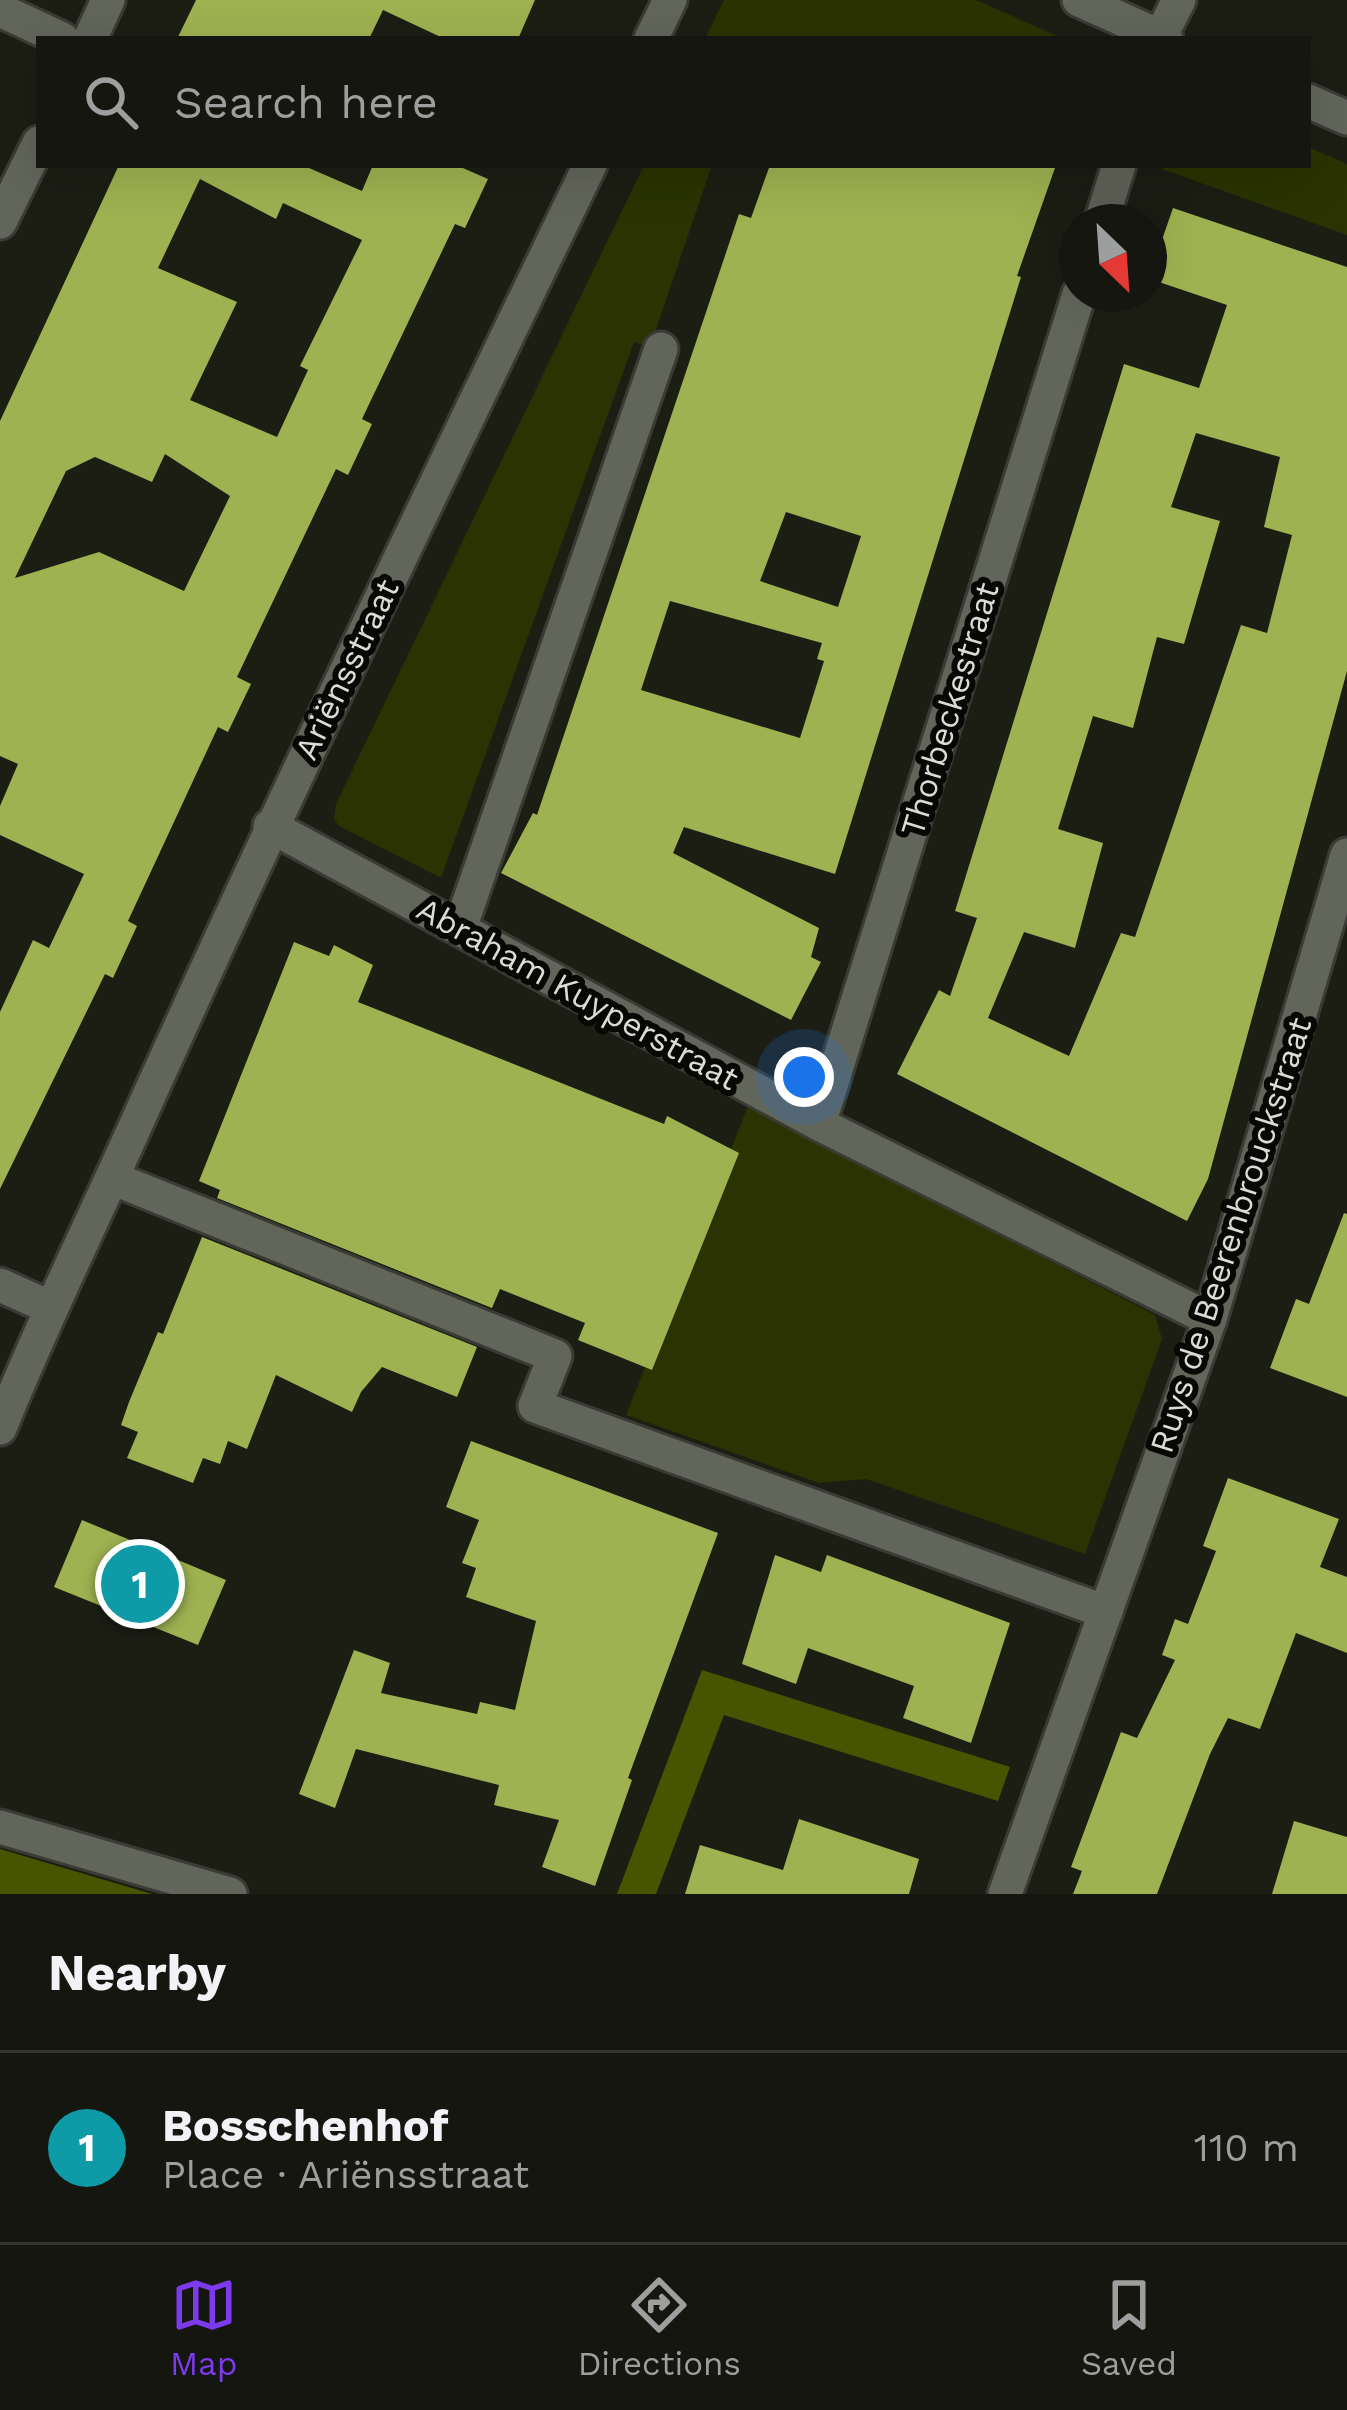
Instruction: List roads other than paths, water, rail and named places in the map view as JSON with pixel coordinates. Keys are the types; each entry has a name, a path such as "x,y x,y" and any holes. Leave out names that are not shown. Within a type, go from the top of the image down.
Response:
{"street":[{"path":"91,36 108,0"},
{"path":"652,36 670,0"},
{"path":"1079,0 1158,36"},
{"path":"1163,36 1179,0"},
{"path":"0,10 56,36"},
{"path":"1311,102 1347,118"},
{"path":"0,222 36,149"},
{"name":"Ariënsstraat","path":"0,1428 49,1307 270,826 589,168"},
{"path":"1107,204 1118,168"},
{"name":"Thorbeckestraat","path":"819,1124 1072,312"},
{"path":"460,928 662,349"},
{"name":"Abraham Kuyperstraat","path":"270,826 819,1124 1210,1319"},
{"name":"Ruys de Beerenbrouckstraat","path":"1005,1894 1210,1319 1347,855"},
{"path":"112,1178 555,1356 535,1406 1106,1612"},
{"path":"0,1285 49,1307"},
{"path":"0,1827 230,1894"}],"place":[{"name":"Bosschenhof","path":"140,1584"}]}
